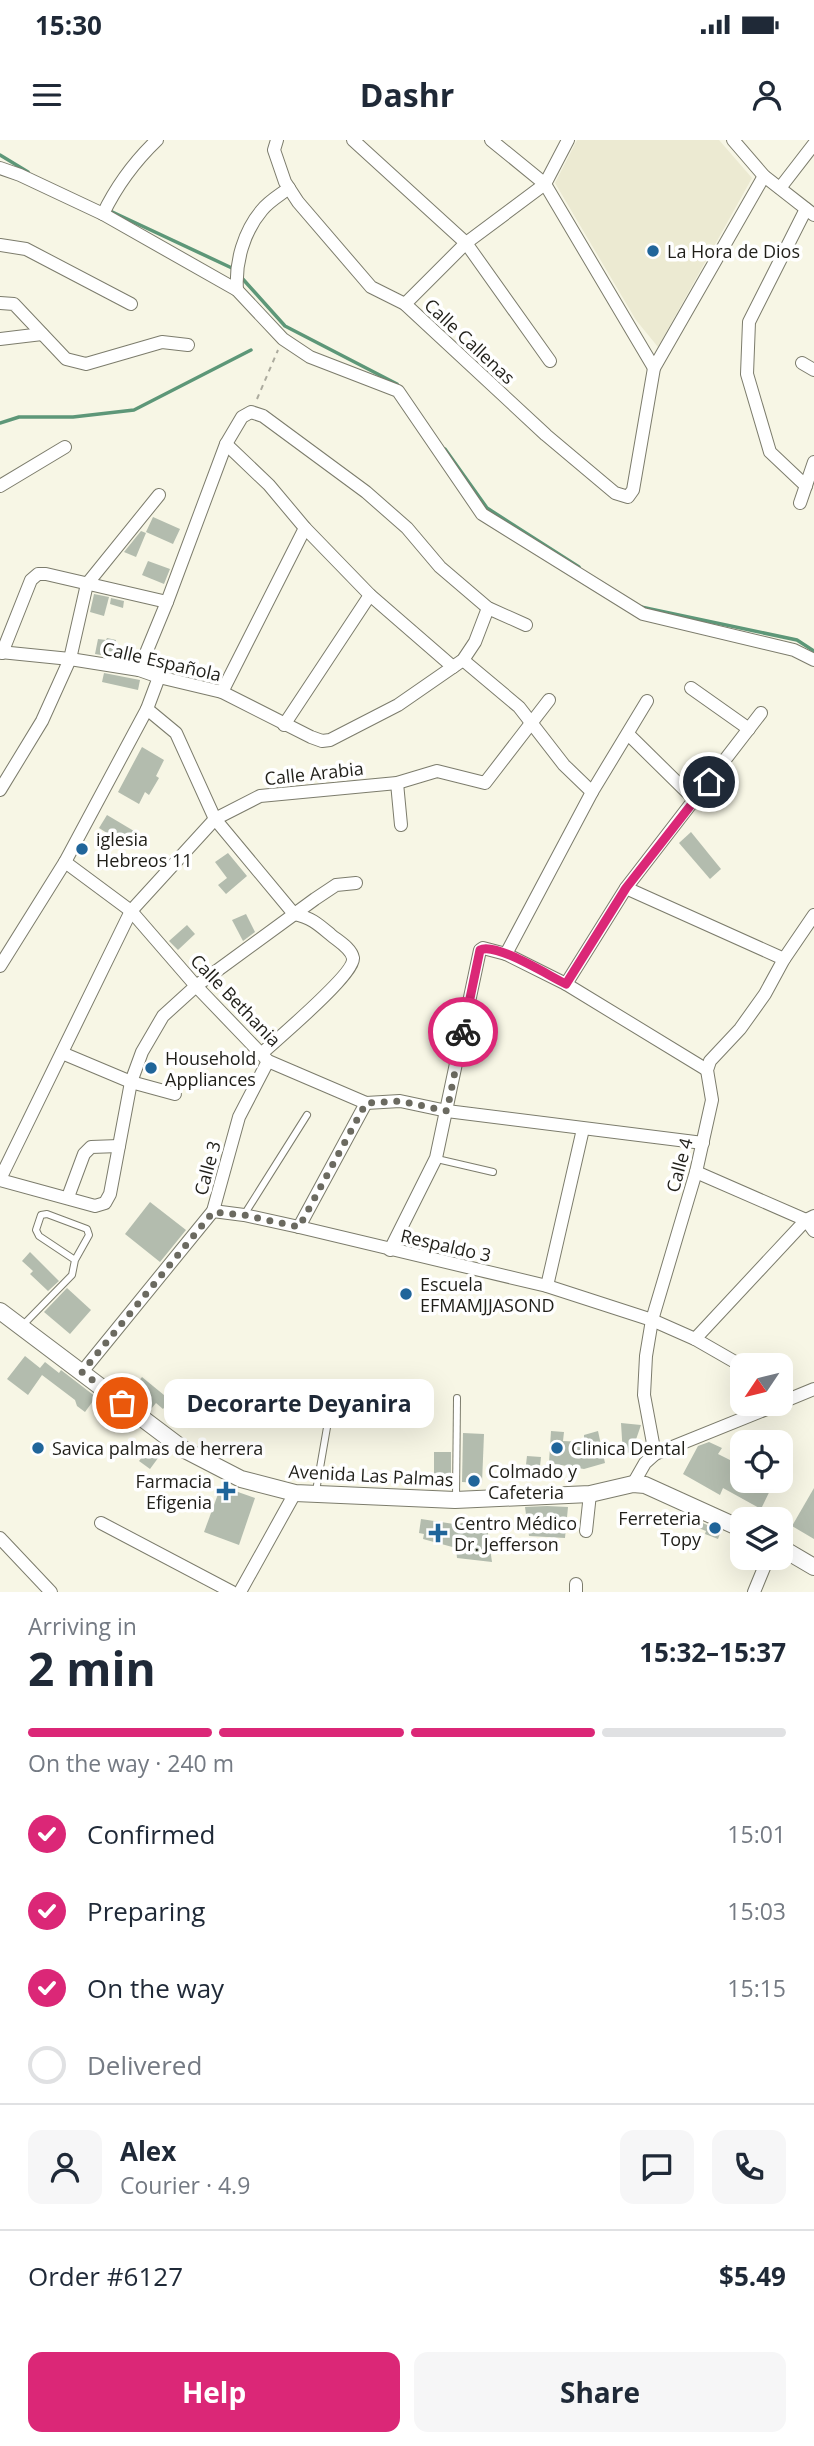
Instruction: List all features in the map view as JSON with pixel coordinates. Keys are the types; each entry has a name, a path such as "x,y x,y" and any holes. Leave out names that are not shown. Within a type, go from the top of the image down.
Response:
{"street":[{"path":"103,214 116,187 138,158 157,140"},
{"name":"Calle Callenas","path":"277,140 274,150 289,188 371,287 405,304 546,435 615,494 628,497 634,490 654,368"},
{"path":"353,140 466,243 550,361"},
{"path":"491,140 545,184 654,368 764,176"},
{"path":"405,304 466,243 545,184 568,140"},
{"path":"733,140 764,176 810,212 749,322 747,374 770,452 806,486"},
{"path":"780,188 814,144"},
{"path":"0,168 103,214 237,290 283,340 310,357 398,391 482,514 643,614 794,650 814,660"},
{"path":"237,290 237,262 256,219 263,208 289,188"},
{"path":"0,245 26,249 131,304"},
{"path":"0,303 14,304 66,359 86,364 162,342 188,345"},
{"path":"0,339 42,334"},
{"path":"139,670 226,444 243,417 257,414 366,492 407,528 440,567 488,608 526,625"},
{"path":"226,444 269,485 305,528 370,595 519,707 564,765 592,792"},
{"path":"0,486 65,447"},
{"path":"800,503 814,462"},
{"path":"0,790 42,721 69,659 87,584 159,495"},
{"path":"222,692 305,528"},
{"path":"1,653 31,580 38,574 167,602"},
{"path":"284,725 370,595"},
{"path":"458,663 475,642 488,608"},
{"name":"Calle Española","path":"1,653 69,659 139,670 222,692 284,725 322,741 330,740 390,710 458,663"},
{"path":"0,966 65,862 148,709 159,677"},
{"path":"691,688 749,729"},
{"name":"Calle Arabia","path":"0,1179 131,911 215,819 260,796 397,783 437,771 485,783 549,700"},
{"path":"506,954 592,792 647,701"},
{"path":"148,709 176,733 215,819 294,914 310,918 353,955 352,964 321,1001 265,1057"},
{"path":"566,984 626,888 761,713"},
{"path":"628,734 695,800"},
{"path":"397,783 401,825"},
{"name":"Calle Bethania","path":"65,862 131,911 196,986 265,1057 366,1103 400,1101 447,1111 703,1143"},
{"path":"0,1179 95,1206 105,1203 110,1194 131,1082 142,1052 163,1016 196,986 336,885 356,883"},
{"path":"626,888 784,959"},
{"path":"390,1250 436,1158 480,950 487,947 506,954 566,984 707,1070 710,1061 747,1021 814,915"},
{"path":"62,1053 131,1082 175,1094"},
{"name":"Calle 3","path":"82,1372 213,1212 239,1118 265,1057"},
{"name":"Calle 4","path":"654,1454 644,1395 646,1356 652,1320 703,1143 712,1100 707,1070"},
{"path":"299,1227 366,1103"},
{"path":"547,1286 583,1129"},
{"path":"68,1197 84,1154 91,1147 119,1146"},
{"path":"695,1339 811,1223 696,1172"},
{"name":"Respaldo 3","path":"213,1212 244,1215 299,1227 547,1286 652,1320 695,1339 730,1359"},
{"name":"Avenida Las Palmas","path":"0,1311 183,1449 240,1479 295,1493 456,1500 590,1494 633,1484"},
{"path":"793,1397 814,1389"},
{"path":"730,1524 645,1485 633,1484 645,1463 654,1454 747,1416"},
{"path":"240,1592 295,1493"},
{"path":"586,1531 590,1494"},
{"path":"101,1523 232,1592"},
{"path":"0,1538 51,1592"},
{"path":"793,1555 814,1567"},
{"path":"754,1592 763,1570"}],"lane":[{"path":"244,1215 307,1115"},
{"path":"436,1158 493,1172"},
{"path":"21,1327 72,1275 75,1260 89,1235 87,1229 47,1214 41,1215 36,1230 39,1236 75,1260"},
{"path":"456,1500 457,1398"},
{"path":"316,1494 330,1410"}],"path":[{"path":"257,414 283,340"}],"shaded area":[{"name":"La Hora de Dios","path":"577,140 719,140 752,178 658,347 636,320 555,183"}],"building":[{"path":"153,517 180,529 173,544 146,532"},
{"path":"141,531 146,533 136,557 124,552"},
{"path":"148,561 170,569 164,584 142,575"},
{"path":"94,594 109,597 104,616 90,612"},
{"path":"111,598 124,601 123,608 110,604"},
{"path":"98,639 116,640 113,657 95,654"},
{"path":"104,673 140,680 138,690 102,682"},
{"path":"142,747 164,760 156,776 159,778 149,795 145,792 139,804 118,792"},
{"path":"107,815 139,834 131,848 99,828"},
{"path":"691,832 721,869 710,879 679,843"},
{"path":"228,853 247,876 226,894 218,885 227,878 215,862"},
{"path":"246,914 255,932 243,941 232,920"},
{"path":"187,925 195,934 178,950 169,941"},
{"path":"150,1202 186,1230 160,1262 125,1234"},
{"path":"30,1252 59,1281 48,1291 30,1274 33,1271 22,1261"},
{"path":"67,1288 91,1310 70,1334 44,1312"},
{"path":"25,1356 40,1368 45,1362 59,1373 61,1370 96,1397 85,1412 77,1406 75,1400 42,1375 28,1395 7,1379"},
{"path":"142,1377 170,1400 163,1409 156,1403 151,1409 129,1393"},
{"path":"621,1423 641,1425 632,1451 623,1455"},
{"path":"551,1431 564,1432 563,1441 584,1442 584,1435 598,1431 605,1463 584,1469 549,1463"},
{"path":"463,1433 484,1434 482,1483 462,1482"},
{"path":"709,1442 722,1448 718,1454 730,1460 730,1492 723,1488 720,1495 683,1474 698,1446"},
{"path":"146,1443 161,1454 150,1469 139,1461 143,1456 138,1453"},
{"path":"434,1452 451,1452 451,1477 434,1477"},
{"path":"527,1456 541,1457 539,1475 525,1473"},
{"path":"221,1486 255,1498 239,1545 204,1532"},
{"path":"814,1488 814,1539 793,1524"},
{"path":"732,1493 769,1493 762,1507"},
{"path":"525,1507 568,1507 565,1538 529,1536"},
{"path":"689,1517 721,1531 718,1539 686,1523"},
{"path":"421,1519 454,1524 486,1520 492,1562 457,1558 456,1548 423,1539 424,1534 419,1533"}],"waterway":[{"path":"0,155 28,172"},
{"path":"108,210 234,269"},
{"path":"241,277 285,326 397,384"},
{"path":"0,423 19,417 73,417 134,410 251,350"},
{"path":"445,449 487,508 579,567"},
{"path":"641,607 797,640 814,651"}],"way so far":[{"path":"122,1403 82,1372 213,1212 244,1215 299,1227 366,1103 400,1101 447,1111 463,1032"}],"place":[{"name":"La Hora de Dios","path":"653,251"},
{"name":"iglesia Hebreos 11","path":"82,849"},
{"name":"Household Appliances","path":"151,1068"},
{"name":"Escuela EFMAMJJASOND","path":"406,1294"},
{"name":"Decorarte Deyanira","path":"122,1403"},
{"name":"Savica palmas de herrera","path":"38,1448"},
{"name":"Clinica Dental","path":"557,1448"},
{"name":"Colmado y Cafeteria","path":"474,1481"},
{"name":"Farmacia Efigenia","path":"226,1491"},
{"name":"Ferreteria Topy","path":"715,1528"},
{"name":"Centro Médico Dr. Jefferson","path":"438,1533"}],"route":[{"path":"463,1032 480,950 487,947 506,954 566,984 626,888 709,782"}]}
